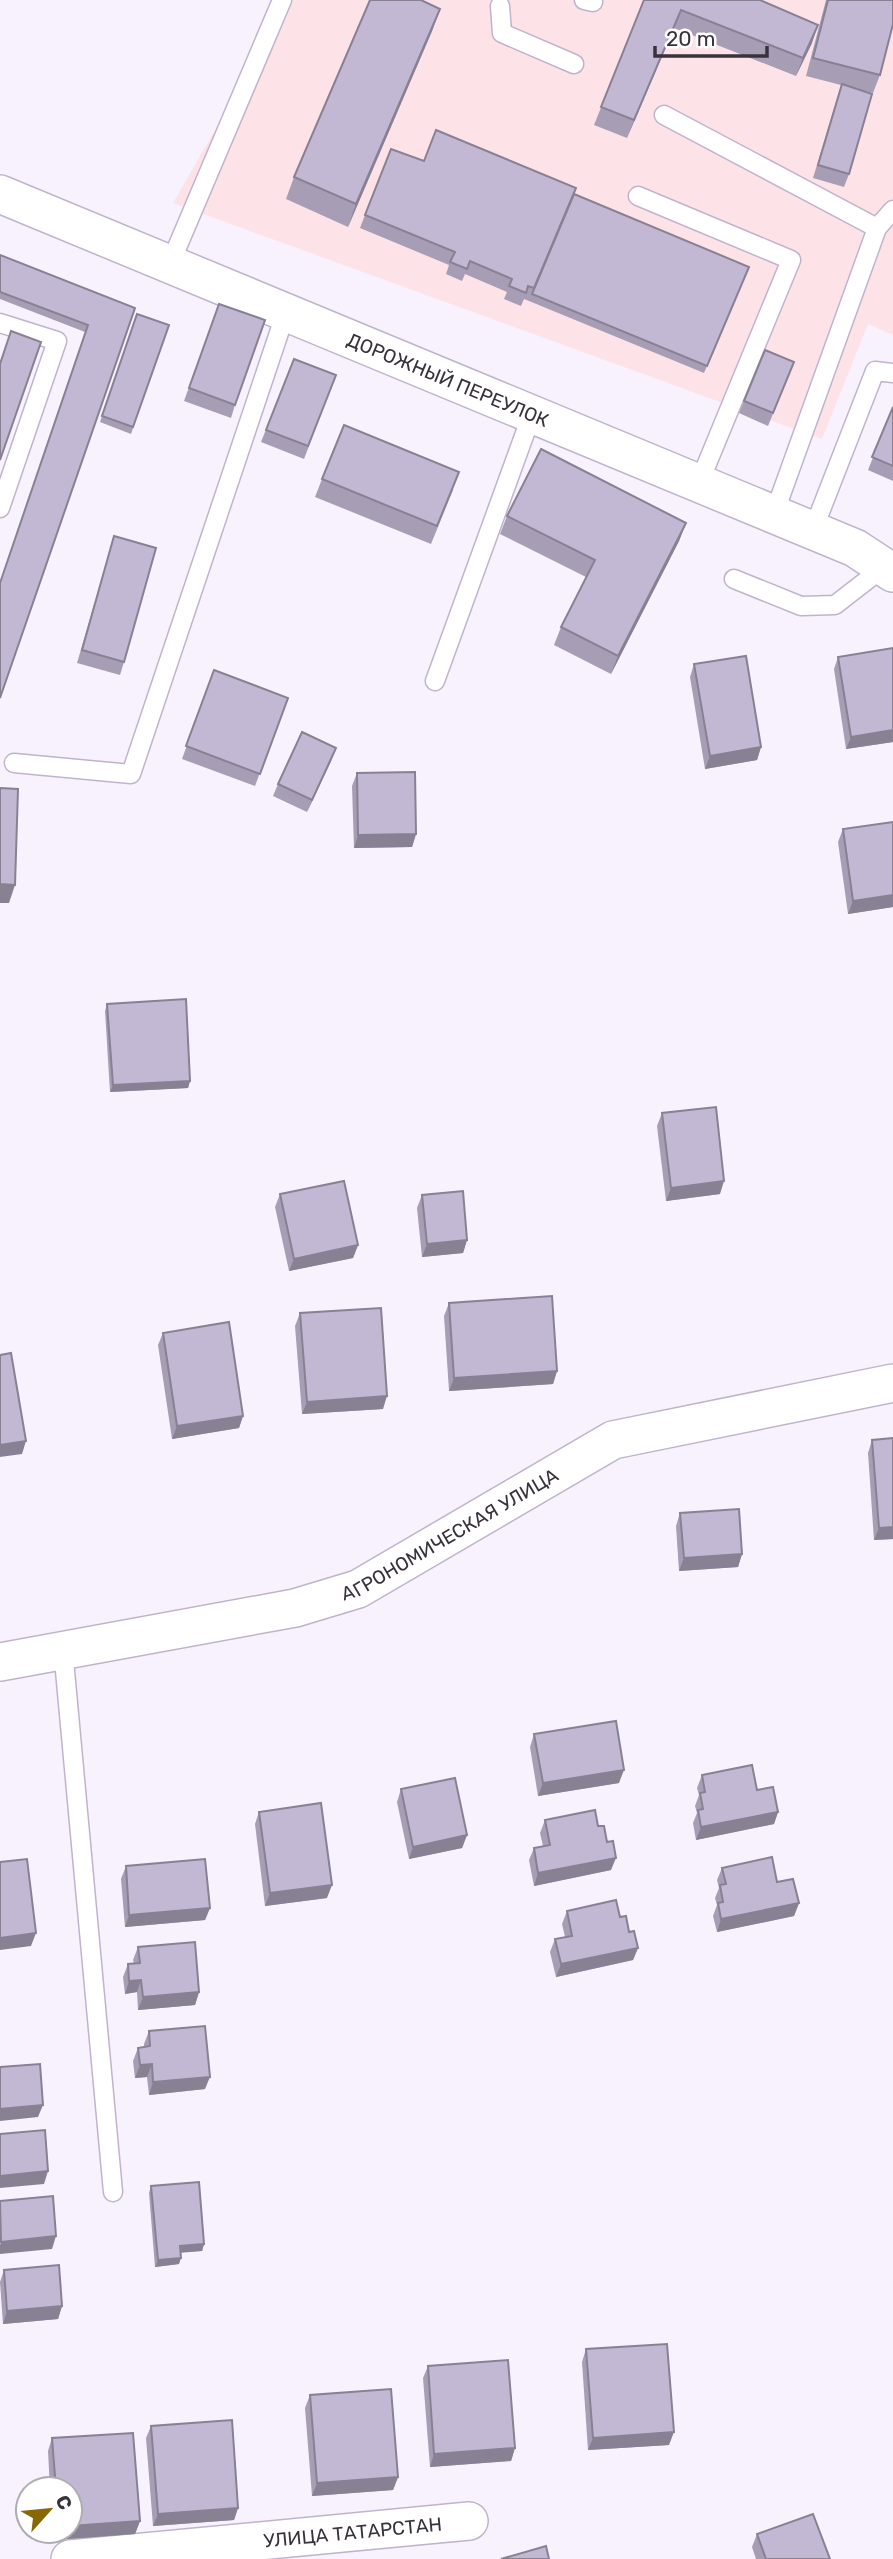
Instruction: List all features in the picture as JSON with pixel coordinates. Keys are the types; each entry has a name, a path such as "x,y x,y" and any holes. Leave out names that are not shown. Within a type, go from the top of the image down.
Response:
{"street":[{"name":"ДОРОЖНЫЙ ПЕРЕУЛОК","path":"0,194 813,530 855,548 888,570"},
{"name":"АГРОНОМИЧЕСКАЯ УЛИЦА","path":"0,1662 295,1608 358,1589 612,1440 893,1383"},
{"name":"УЛИЦА ТАТАРСТАН","path":"70,2559 469,2521"}],"lane":[{"path":"170,264 282,0"},
{"path":"497,2 502,33 575,64"},
{"path":"664,116 877,228"},
{"path":"638,196 791,260 699,484"},
{"path":"774,514 877,228 893,210"},
{"path":"14,763 131,774 286,312"},
{"path":"0,323 57,341 0,508"},
{"path":"813,530 875,371 893,373"},
{"path":"435,681 532,414"},
{"path":"734,579 801,606 835,605 888,570"},
{"path":"64,1649 113,2192"}],"shaded area":[{"path":"290,0 893,0 893,335 868,324 822,439 173,203"}],"building":[{"path":"370,0 421,0 440,9 356,204 294,177"},
{"path":"644,0 760,0 818,25 803,58 681,10 634,120 601,107"},
{"path":"828,0 893,0 893,24 880,75 813,58"},
{"path":"842,84 872,94 849,174 818,165"},
{"path":"436,130 576,188 534,288 528,286 526,293 509,286 512,279 470,261 467,269 450,262 455,252 365,215 391,149 424,161"},
{"path":"574,194 749,267 707,366 532,294"},
{"path":"0,255 135,308 0,698 0,583 88,325 0,292"},
{"path":"219,304 265,320 235,405 189,388"},
{"path":"137,314 169,325 133,427 102,416"},
{"path":"11,331 41,342 0,460 0,364"},
{"path":"765,350 794,362 773,413 744,401"},
{"path":"294,359 336,375 308,446 266,430"},
{"path":"893,407 893,466 872,457"},
{"path":"344,425 459,472 437,526 322,479"},
{"path":"541,449 686,523 618,656 561,627 595,560 507,516"},
{"path":"114,536 156,548 124,662 82,650"},
{"path":"893,648 893,730 851,737 838,657"},
{"path":"746,656 761,747 710,756 694,664"},
{"path":"214,670 288,698 260,774 186,746"},
{"path":"302,732 336,748 312,800 278,784"},
{"path":"415,772 416,834 358,835 357,773"},
{"path":"0,788 18,789 15,885 0,884"},
{"path":"893,822 893,895 853,901 843,829"},
{"path":"186,999 190,1081 113,1085 107,1004"},
{"path":"716,1107 724,1181 671,1188 662,1113"},
{"path":"344,1181 358,1245 294,1259 280,1194"},
{"path":"463,1191 467,1240 427,1244 422,1195"},
{"path":"552,1296 557,1371 454,1378 449,1303"},
{"path":"381,1308 387,1396 307,1402 300,1313"},
{"path":"229,1322 243,1416 177,1426 163,1333"},
{"path":"11,1353 26,1441 0,1445 0,1355"},
{"path":"893,1438 893,1527 879,1528 872,1440"},
{"path":"739,1509 742,1554 684,1558 680,1513"},
{"path":"616,1721 624,1770 543,1783 534,1734"},
{"path":"752,1765 757,1790 773,1787 778,1812 701,1827 698,1810 703,1809 700,1793 705,1792 702,1775"},
{"path":"455,1778 467,1835 413,1847 401,1789"},
{"path":"321,1803 332,1885 270,1893 259,1812"},
{"path":"595,1810 598,1826 604,1826 607,1842 613,1841 616,1858 538,1873 534,1848 550,1845 545,1820"},
{"path":"772,1857 777,1882 793,1879 799,1903 721,1919 718,1903 723,1902 720,1885 726,1884 722,1868"},
{"path":"27,1859 36,1933 0,1938 0,1862"},
{"path":"205,1859 210,1908 129,1915 126,1866"},
{"path":"616,1900 620,1917 626,1916 629,1932 634,1931 638,1948 561,1964 555,1939 572,1936 567,1911"},
{"path":"195,1942 199,1992 143,1997 141,1980 129,1981 128,1964 140,1963 138,1947"},
{"path":"205,2026 210,2077 153,2082 152,2064 140,2065 138,2048 150,2046 149,2031"},
{"path":"40,2064 43,2105 0,2109 0,2067"},
{"path":"45,2130 48,2171 0,2176 0,2134"},
{"path":"199,2182 204,2244 180,2246 181,2258 158,2260 151,2186"},
{"path":"53,2196 56,2236 1,2242 0,2201"},
{"path":"59,2265 62,2306 7,2311 4,2270"},
{"path":"667,2344 674,2432 593,2438 586,2349"},
{"path":"508,2360 515,2448 434,2454 428,2366"},
{"path":"391,2389 398,2477 317,2483 310,2395"},
{"path":"232,2420 238,2508 158,2514 151,2426"},
{"path":"133,2433 140,2521 84,2525 84,2475 55,2475 52,2438"},
{"path":"813,2514 830,2559 766,2559 757,2534"},
{"path":"546,2546 549,2559 501,2559"}]}
